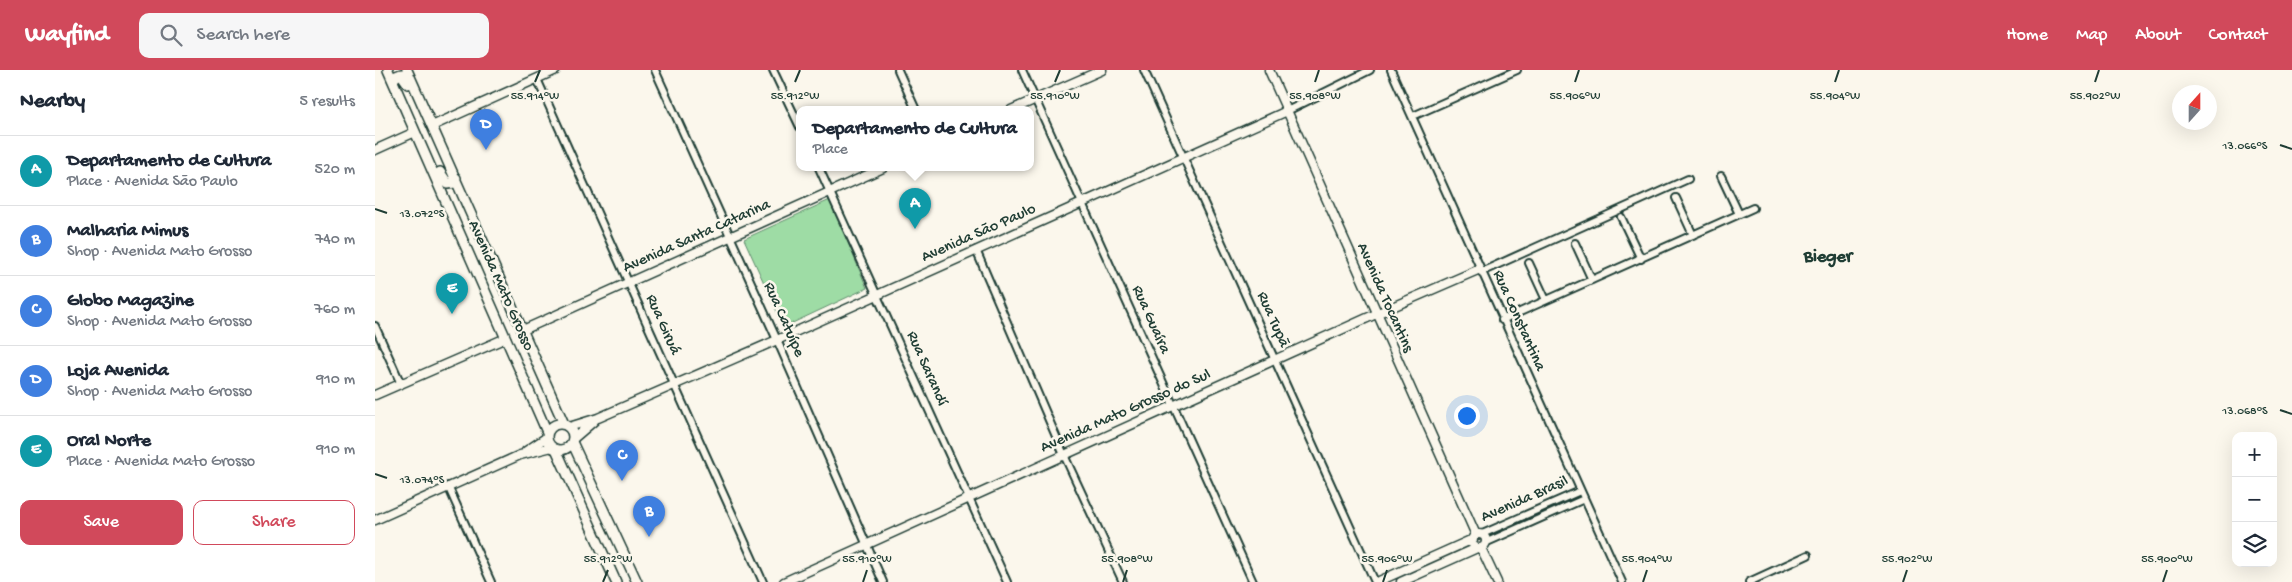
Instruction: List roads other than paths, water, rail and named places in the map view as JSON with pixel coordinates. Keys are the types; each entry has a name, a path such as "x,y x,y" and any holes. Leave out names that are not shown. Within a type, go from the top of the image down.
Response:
{"main road":[{"name":"Avenida Mato Grosso","path":"388,70 547,435"},
{"name":"Avenida Mato Grosso","path":"407,70 567,425"},
{"path":"393,81 397,75 403,74 414,97 422,104"},
{"path":"425,153 435,160 445,183 452,185 456,178"},
{"path":"616,582 547,435 554,425 567,425 573,434 573,440 637,582"},
{"path":"554,448 564,450 573,440"}],"street":[{"path":"432,126 556,70"},
{"name":"Rua Catuípe","path":"655,70 777,340 865,545 883,582"},
{"path":"773,70 796,119"},
{"path":"898,70 914,106"},
{"name":"Rua Guaíra","path":"1022,70 1253,582"},
{"path":"1021,106 1102,70"},
{"name":"Rua Tupã","path":"1144,70 1376,582"},
{"name":"Avenida Tocantins","path":"1269,70 1476,536"},
{"name":"Avenida São Paulo","path":"567,425 598,418 777,340 1184,158 1287,111 1369,70"},
{"name":"Rua Constantina","path":"1391,70 1622,582"},
{"path":"1413,116 1517,70"},
{"name":"Rua Giruá","path":"537,79 763,582"},
{"path":"375,150 415,132"},
{"name":"Rua Sarandí","path":"820,171 1007,582"},
{"name":"Avenida Santa Catarina","path":"523,330 876,171"},
{"path":"1721,176 1739,214"},
{"path":"1481,271 1687,179"},
{"path":"1676,198 1693,235"},
{"path":"1503,320 1641,260 1753,208"},
{"path":"1621,217 1641,260"},
{"path":"1575,243 1592,280"},
{"path":"976,250 1064,455 1123,582"},
{"path":"1529,263 1547,300"},
{"name":"Avenida Mato Grosso do Sul","path":"784,582 1376,314 1481,271"},
{"path":"375,326 401,384"},
{"path":"375,395 506,338"},
{"name":"Avenida São Paulo","path":"573,440 598,418"},
{"path":"520,455 547,435"},
{"path":"375,520 447,486 520,455 554,448"},
{"path":"447,486 491,582"},
{"name":"Avenida Brasil","path":"1376,582 1580,491"},
{"name":"Avenida Brasil","path":"1401,582 1585,499"},
{"path":"1481,546 1473,545 1476,536 1484,538 1481,546 1497,582"},
{"path":"1749,582 1808,554"}],"place":[{"name":"Loja Avenida","path":"486,150"},
{"name":"Departamento de Cultura","path":"915,229"},
{"name":"Oral Norte","path":"452,314"},
{"name":"Globo Magazine","path":"622,481"},
{"name":"Malharia Mimus","path":"649,537"}],"district":[{"name":"Bieger","path":"1828,257"}]}
